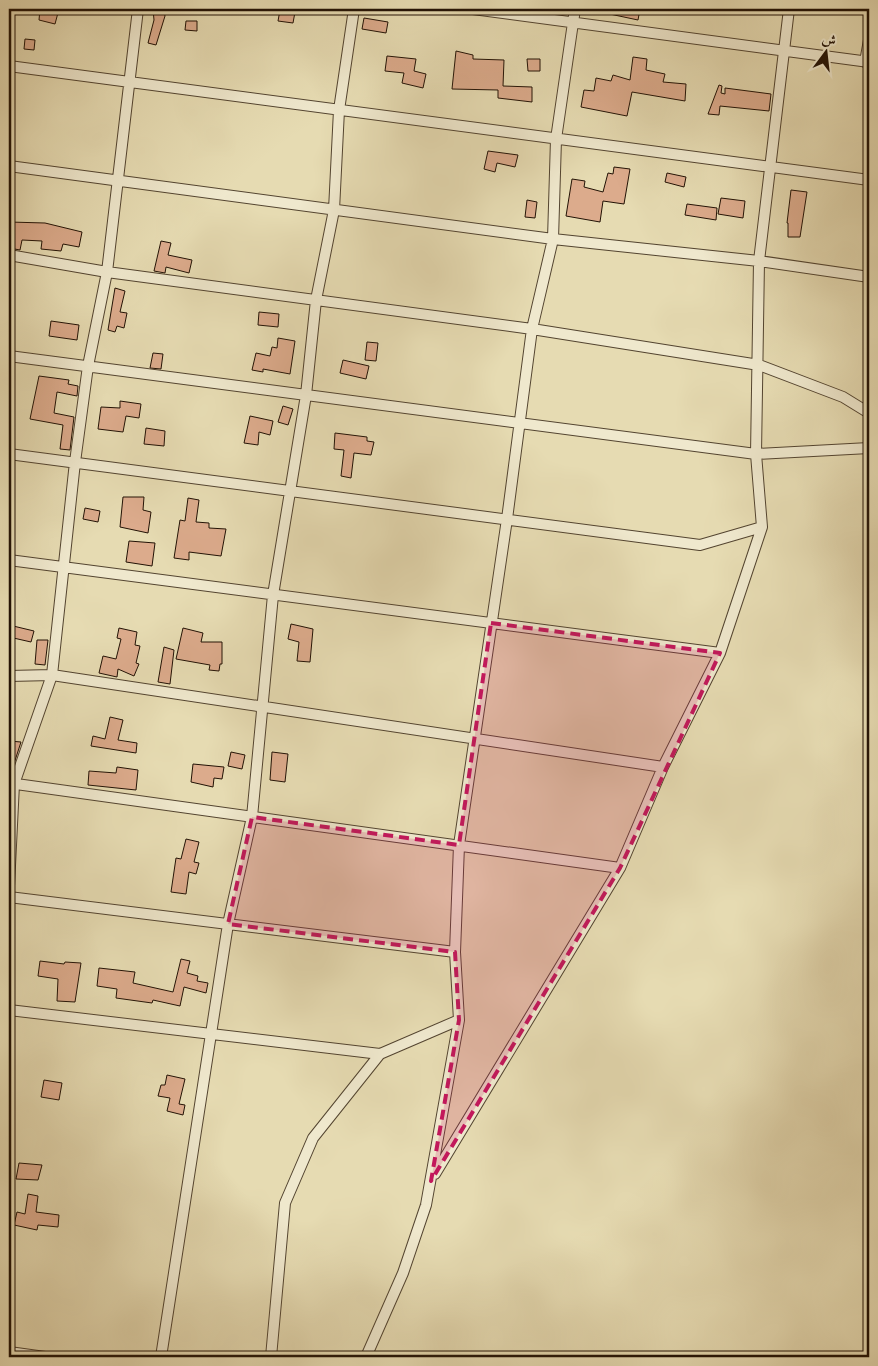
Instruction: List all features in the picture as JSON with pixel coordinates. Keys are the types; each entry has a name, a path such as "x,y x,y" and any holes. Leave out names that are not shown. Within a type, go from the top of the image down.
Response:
{"street":[{"path":"9,886 11,783 52,675 75,462 88,366 107,272 138,9"},
{"path":"161,1357 228,924 252,817 274,594 306,395 316,300 334,210 339,110 354,9"},
{"path":"473,9 867,62 869,40"},
{"path":"366,1357 403,1273 426,1205 459,1020 455,952 459,846 507,519 518,423 532,329 553,239 556,139 575,9"},
{"path":"431,1181 620,868 664,767 720,653 762,527 756,454 759,366 759,261 789,9"},
{"path":"9,66 869,180"},
{"path":"9,166 553,239 759,261 869,277"},
{"path":"9,256 107,272 532,329 759,366 843,397 869,413"},
{"path":"9,356 756,454 869,448"},
{"path":"9,454 700,545 762,527"},
{"path":"9,560 720,653"},
{"path":"9,676 52,675 664,767"},
{"path":"11,783 620,868"},
{"path":"9,897 455,952"},
{"path":"9,1010 380,1054"},
{"path":"271,1357 285,1203 313,1138 380,1054 459,1020"},
{"path":"9,1352 45,1357"}],"highlighted area":[{"path":"491,623 720,653 620,868 431,1181 459,1020 455,952 228,924 252,817 459,845"}],"building":[{"path":"40,9 59,9 55,24 39,20"},
{"path":"153,9 164,9 165,16 156,45 148,43 154,20"},
{"path":"605,9 640,9 638,20 605,13"},
{"path":"280,10 295,12 293,23 278,21"},
{"path":"364,18 388,22 386,33 362,29"},
{"path":"186,21 197,21 197,31 185,30"},
{"path":"25,39 35,40 34,50 24,49"},
{"path":"456,51 473,55 473,59 504,60 503,86 532,87 532,102 498,98 498,90 452,89"},
{"path":"387,56 416,59 414,71 426,74 423,88 402,83 404,73 385,71"},
{"path":"633,57 647,59 646,70 665,74 663,82 686,84 685,101 632,92 627,116 581,107 584,90 594,91 596,78 611,81 613,75 630,80"},
{"path":"527,59 540,59 540,71 528,71"},
{"path":"719,85 722,86 721,93 725,94 725,88 771,94 769,111 720,106 719,115 708,114"},
{"path":"488,151 518,155 515,167 497,163 495,172 484,169"},
{"path":"614,167 630,169 624,204 603,201 600,222 566,216 572,179 585,181 584,187 603,192 608,173 613,174"},
{"path":"667,173 686,177 684,187 665,182"},
{"path":"791,190 807,192 800,237 788,237 787,223"},
{"path":"721,198 745,201 743,218 718,214"},
{"path":"527,200 537,202 535,218 525,217"},
{"path":"687,204 717,208 716,220 685,215"},
{"path":"9,222 45,223 82,232 79,247 63,244 61,251 41,249 42,241 22,240 20,250 9,248"},
{"path":"161,241 171,243 168,255 192,260 189,273 166,267 165,273 154,271"},
{"path":"115,288 125,291 120,312 127,313 124,328 117,326 115,332 108,330"},
{"path":"259,312 279,314 278,327 258,325"},
{"path":"51,321 79,325 77,340 49,336"},
{"path":"278,338 295,341 290,374 263,369 263,372 252,370 256,353 270,356 272,347 277,348"},
{"path":"367,342 378,343 376,361 365,360"},
{"path":"153,353 163,354 161,369 150,368"},
{"path":"343,360 369,366 366,379 340,373"},
{"path":"39,376 69,380 68,384 78,386 77,396 57,392 54,413 74,417 70,450 60,449 63,425 30,419"},
{"path":"120,401 141,404 139,418 126,416 123,432 98,429 101,407 120,408"},
{"path":"283,406 293,409 288,425 278,422"},
{"path":"250,416 273,421 270,435 259,432 258,445 244,443"},
{"path":"146,428 165,431 164,446 144,444"},
{"path":"335,433 367,437 367,441 374,442 371,455 354,453 351,478 341,476 344,450 334,449"},
{"path":"123,497 144,497 143,510 151,512 148,533 120,527"},
{"path":"188,498 199,500 196,522 209,523 209,528 226,529 221,556 189,552 189,560 174,558 180,520 185,521"},
{"path":"85,508 100,511 98,522 83,519"},
{"path":"129,541 155,543 152,566 126,562"},
{"path":"291,624 313,629 310,662 297,661 299,642 288,639"},
{"path":"9,625 34,631 31,642 9,637"},
{"path":"119,628 137,632 135,645 140,646 136,663 139,664 134,676 118,669 117,677 99,673 103,656 116,659 121,639 117,638"},
{"path":"183,628 203,633 201,642 222,642 222,664 220,664 219,671 209,670 210,665 176,659"},
{"path":"37,640 48,640 45,665 35,664"},
{"path":"164,647 174,650 170,684 158,682"},
{"path":"110,717 123,720 118,740 137,743 136,753 91,746 93,736 105,739"},
{"path":"9,741 21,742 10,776 11,758 9,758"},
{"path":"231,752 245,755 242,769 228,766"},
{"path":"272,752 288,754 285,782 270,780"},
{"path":"193,764 224,767 222,779 214,778 213,787 191,782"},
{"path":"117,767 138,770 136,790 88,785 89,771 116,773"},
{"path":"186,839 199,842 194,862 199,863 196,874 189,872 186,894 171,892 176,858 181,859"},
{"path":"181,959 190,961 187,973 198,976 197,981 208,983 206,993 184,987 180,1006 153,1000 152,1003 116,998 117,989 97,986 99,968 135,972 133,983 173,992"},
{"path":"40,961 64,964 65,962 81,963 75,1002 57,1001 58,979 38,976"},
{"path":"167,1075 185,1079 179,1104 185,1105 183,1115 167,1111 170,1098 158,1096 161,1085 165,1085"},
{"path":"44,1080 62,1083 59,1100 41,1097"},
{"path":"19,1163 42,1165 38,1180 16,1179"},
{"path":"28,1194 38,1196 36,1212 59,1215 58,1227 38,1225 37,1230 14,1225 17,1212 25,1214"}]}
